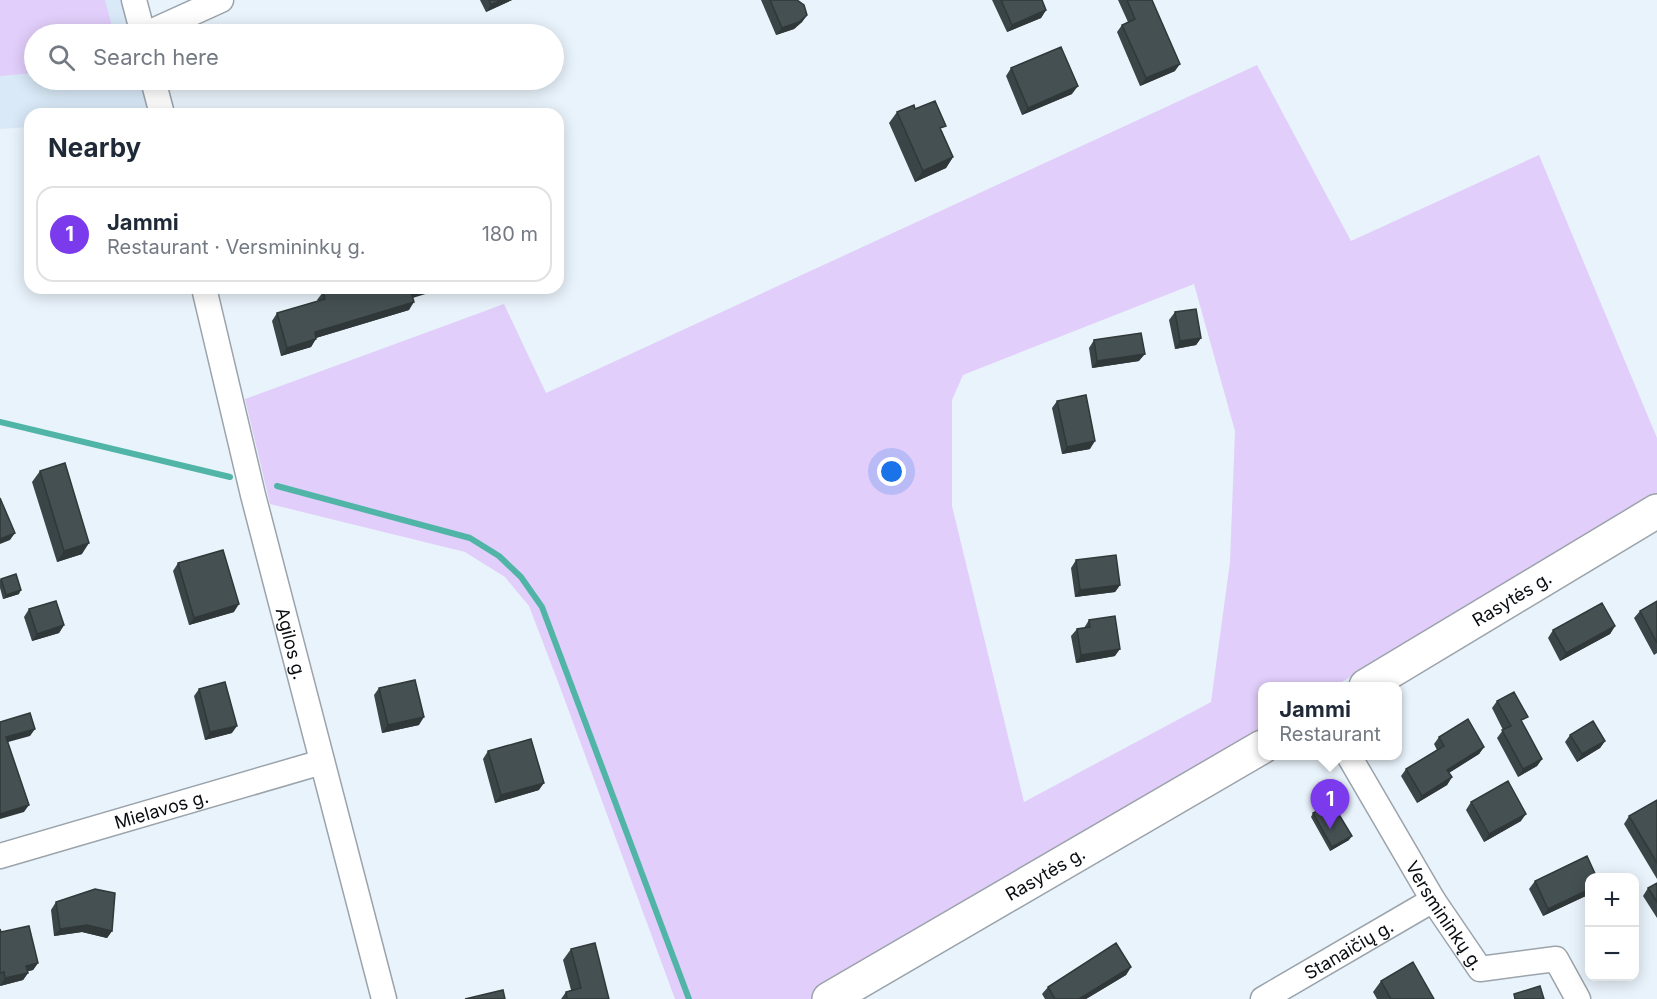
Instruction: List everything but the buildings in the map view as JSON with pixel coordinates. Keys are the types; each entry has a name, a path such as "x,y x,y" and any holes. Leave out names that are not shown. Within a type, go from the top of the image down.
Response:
{"main road":[{"name":"Rasytės g.","path":"1374,682 1657,511"},
{"name":"Rasytės g.","path":"829,999 1258,750"}],"street":[{"path":"134,0 141,24"},
{"path":"166,24 220,0"},
{"path":"156,90 160,108"},
{"name":"Agilos g.","path":"205,294 253,495 384,999"},
{"name":"Versmininkų g.","path":"1350,760 1433,900 1480,969 1556,959 1578,999"},
{"name":"Mielavos g.","path":"0,856 322,762"},
{"name":"Stanaičių g.","path":"1263,999 1433,900"}],"shaded area":[{"path":"0,0 124,0 130,24 24,24 24,90 145,90 150,108 24,108 24,127 0,129"},
{"path":"0,0 105,0 111,24 24,24 24,74 0,76"},
{"path":"1257,65 1351,241 1539,155 1657,438 1657,494 1342,682 1258,682 1258,732 812,999 675,999 529,606 505,577 465,552 270,504 245,399 504,304 546,393","holes":["1194,284 1235,431 1230,562 1211,702 1024,802 952,506 952,400 963,375"]}],"waterway":[{"path":"0,422 230,477"},
{"path":"277,486 470,538 499,556 521,577 542,607 689,999"}],"place":[{"name":"Jammi","path":"1330,829"}]}
